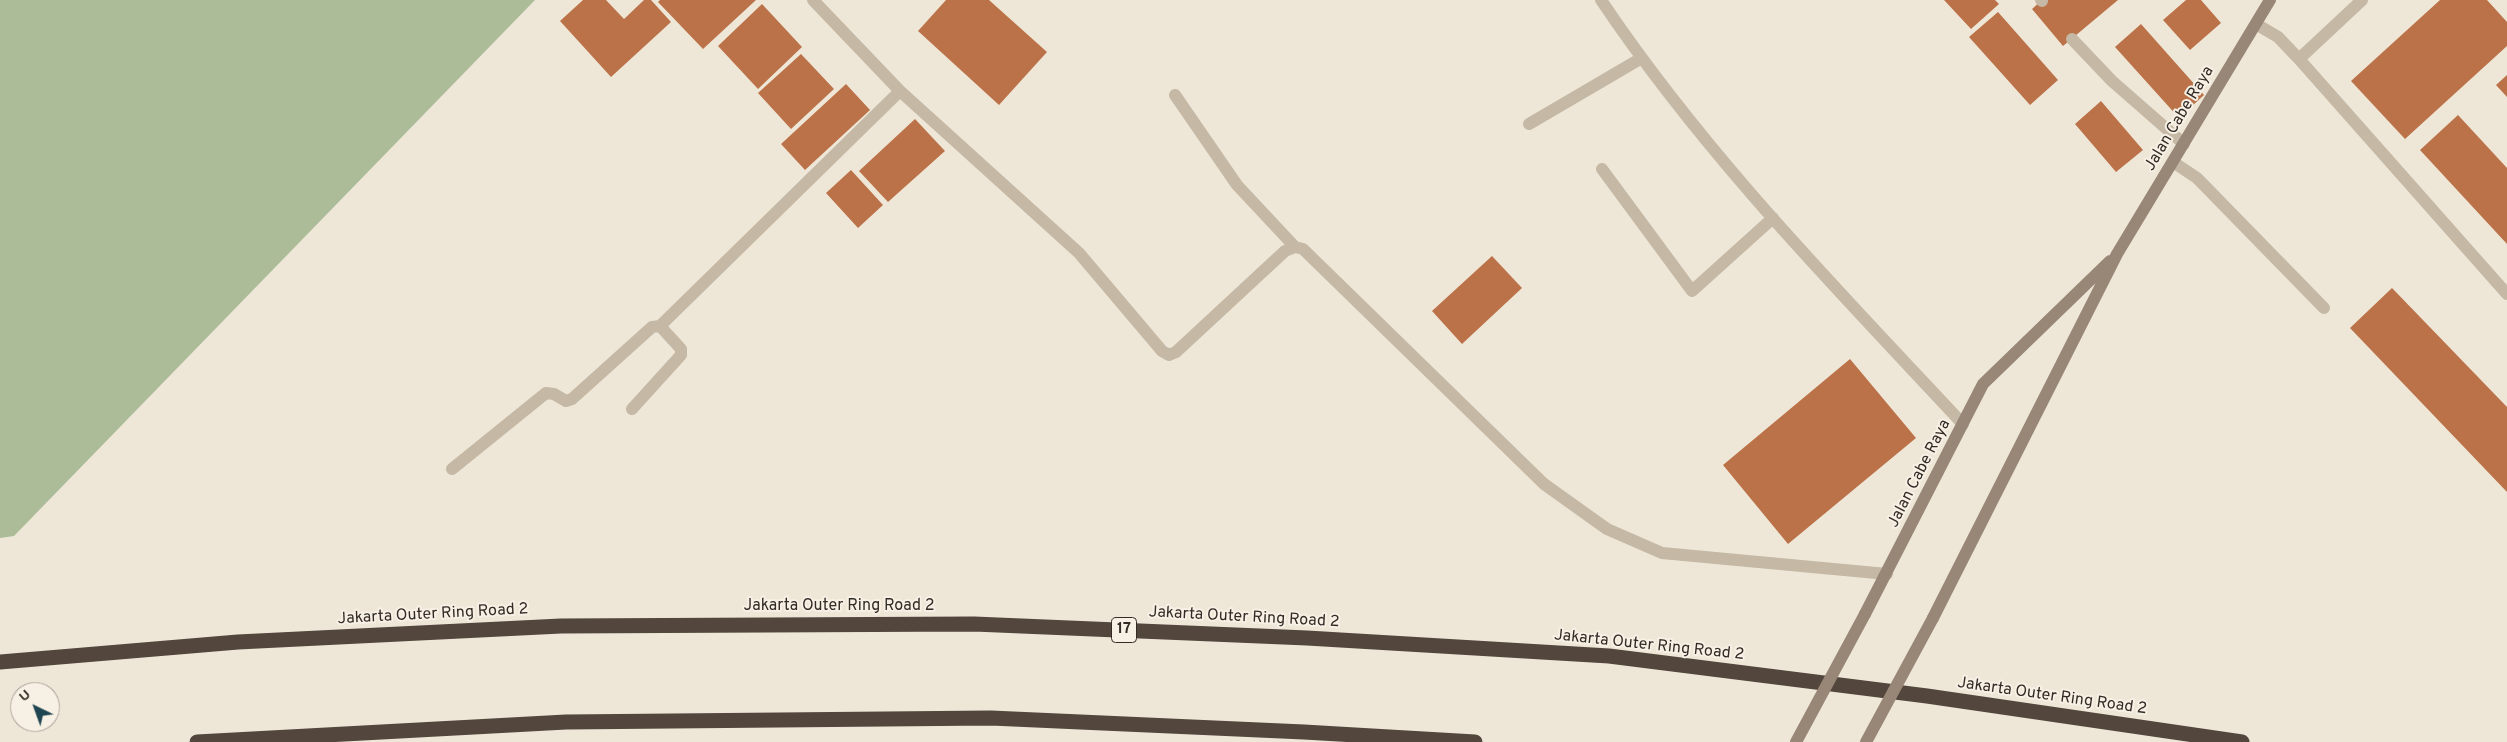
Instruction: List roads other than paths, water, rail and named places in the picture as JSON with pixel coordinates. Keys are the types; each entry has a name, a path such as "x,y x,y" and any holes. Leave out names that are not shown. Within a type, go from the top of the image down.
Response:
{"highway":[{"name":"Jakarta Outer Ring Road 2","path":"0,662 238,642 551,627 974,624 1307,638 1609,656 1927,696 2242,742"},
{"path":"197,742 566,722 991,718 1304,732 1475,742"}],"main road":[{"name":"Jalan Cabe Raya","path":"1866,742 1933,618 2117,254 2270,0"},
{"name":"Jalan Cabe Raya","path":"1796,742 1888,574 1983,384 2117,254"}],"street":[{"path":"813,0 900,91 1078,253 1162,351 1169,355 1176,352 1285,251 1295,247"},
{"path":"1601,0 1640,59 1681,112 1773,218 1963,424"},
{"path":"2299,59 2362,0"},
{"path":"2256,24 2278,37 2299,59 2507,294"},
{"path":"2072,39 2112,81 2184,144"},
{"path":"1529,124 1640,59"},
{"path":"452,469 546,394 554,394 566,401 572,399 652,327 660,326 900,91"},
{"path":"1176,95 1237,185 1295,247 1303,249 1544,484 1607,530 1662,553 1888,574"},
{"path":"2173,162 2197,178 2324,308"},
{"path":"1602,169 1692,291 1773,218"},
{"path":"632,409 681,355 681,349 660,326"}]}
